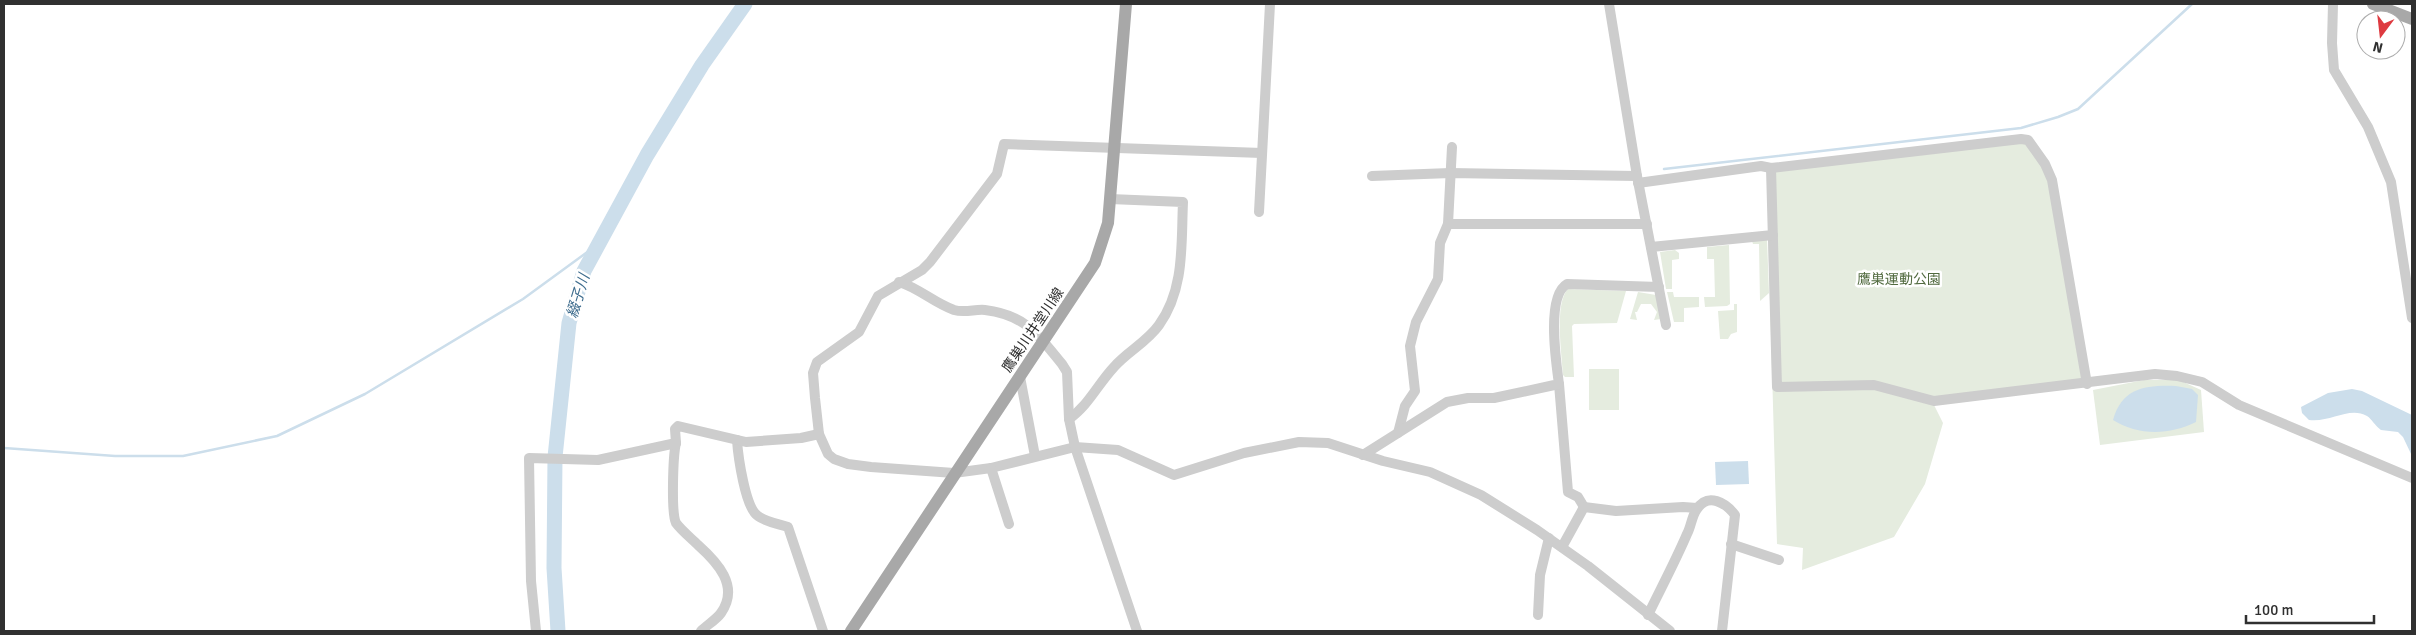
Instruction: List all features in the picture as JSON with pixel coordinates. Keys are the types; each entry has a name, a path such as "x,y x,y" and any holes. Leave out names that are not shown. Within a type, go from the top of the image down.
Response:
{"main road":[{"name":"鷹巣川井堂川線","path":"851,631 1095,263 1106,231 1110,198 1126,4"},
{"path":"2373,4 2412,19"}],"street":[{"path":"1259,212 1270,4"},
{"path":"1609,4 1638,179 1666,325"},
{"path":"2333,4 2332,43 2334,70 2368,127 2392,182 2412,318"},
{"path":"1372,176 1450,172 1638,179 1761,166 1772,168 2021,139 2028,140 2045,164 2052,180 2086,384"},
{"path":"1262,153 1004,144 997,174 922,270 878,296 859,332 817,362 813,373 819,434 828,454 834,459 848,464 901,471 954,473 992,468 1075,447 1118,450 1174,475 1244,453 1298,442 1328,444 1430,472 1481,495 1562,547 1670,631"},
{"path":"1398,433 1405,406 1415,391 1410,346 1416,322 1438,279 1440,243 1448,224 1452,147"},
{"path":"1772,168 1777,387 1837,384 1874,385 1934,401 2086,384 2155,374 2177,376 2202,382 2239,405 2412,478"},
{"path":"1070,420 1080,412 1116,365 1159,326 1179,281 1183,202 1110,198"},
{"path":"1448,224 1647,224"},
{"path":"1651,247 1773,235"},
{"path":"899,282 911,286 955,310 985,310 1026,323 1044,341 1067,372 1070,420 1075,447 1137,631"},
{"path":"1584,507 1578,497 1568,492 1554,327 1556,298 1561,287 1567,284 1659,287"},
{"path":"1020,376 1035,456"},
{"path":"1363,455 1453,400 1494,398 1559,384"},
{"path":"701,631 720,614 726,604 728,595 727,583 717,563 683,531 674,518 673,463 676,443 675,429 678,426 737,440 755,442 819,434"},
{"path":"737,440 743,484 754,512 758,516 788,527 823,631"},
{"path":"536,631 531,581 529,458 579,461 598,460 676,443"},
{"path":"992,468 1008,524"},
{"path":"1648,615 1688,534 1697,508 1704,502 1715,500 1727,504 1735,515 1722,631"},
{"path":"1584,507 1616,511 1683,507 1697,508"},
{"path":"1562,547 1584,507"},
{"path":"1538,615 1540,575 1549,538"},
{"path":"1731,544 1779,560"}],"green space":[{"name":"鷹巣運動公園","path":"2021,139 2045,164 2087,384 1932,401 1943,423 1925,484 1894,537 1802,570 1803,548 1777,544 1768,232 1771,168"},
{"path":"1767,239 1769,293 1760,301 1759,244 1753,244 1752,241"},
{"path":"1729,245 1730,304 1727,306 1705,307 1704,297 1715,297 1714,259 1707,259 1707,247"},
{"path":"1675,250 1679,253 1679,259 1672,260 1672,289 1666,289 1660,252"},
{"path":"1568,289 1626,291 1617,323 1574,324 1572,326 1574,377 1565,377 1563,375 1560,343 1561,306"},
{"path":"1638,292 1656,295 1661,319 1654,320 1657,312 1651,304 1641,304 1637,312 1635,312 1637,320 1630,319"},
{"path":"1667,292 1673,292 1674,297 1699,297 1699,307 1684,308 1684,322 1674,322"},
{"path":"1734,304 1737,304 1737,332 1731,334 1728,339 1720,339 1718,311 1734,310"},
{"path":"1589,369 1619,369 1619,410 1589,410"},
{"path":"2144,380 2179,380 2201,390 2204,432 2100,445 2093,390"}],"water":[{"path":"2155,386 2176,386 2192,389 2198,395 2196,422 2176,429 2154,432 2133,429 2113,420 2117,409 2129,394"},
{"path":"2352,389 2362,391 2412,415 2412,456 2403,437 2398,432 2381,430 2367,416 2360,413 2309,420 2302,413 2301,407 2328,393"},
{"path":"1748,461 1749,484 1716,485 1715,462"}],"waterway":[{"name":"綴子川","path":"558,631 554,568 555,457 569,323 584,271 647,155 702,65 745,4"},
{"path":"1664,169 2021,128 2058,117 2078,109 2192,4"},
{"path":"4,448 115,456 183,456 277,436 365,394 523,299 597,245"}]}
